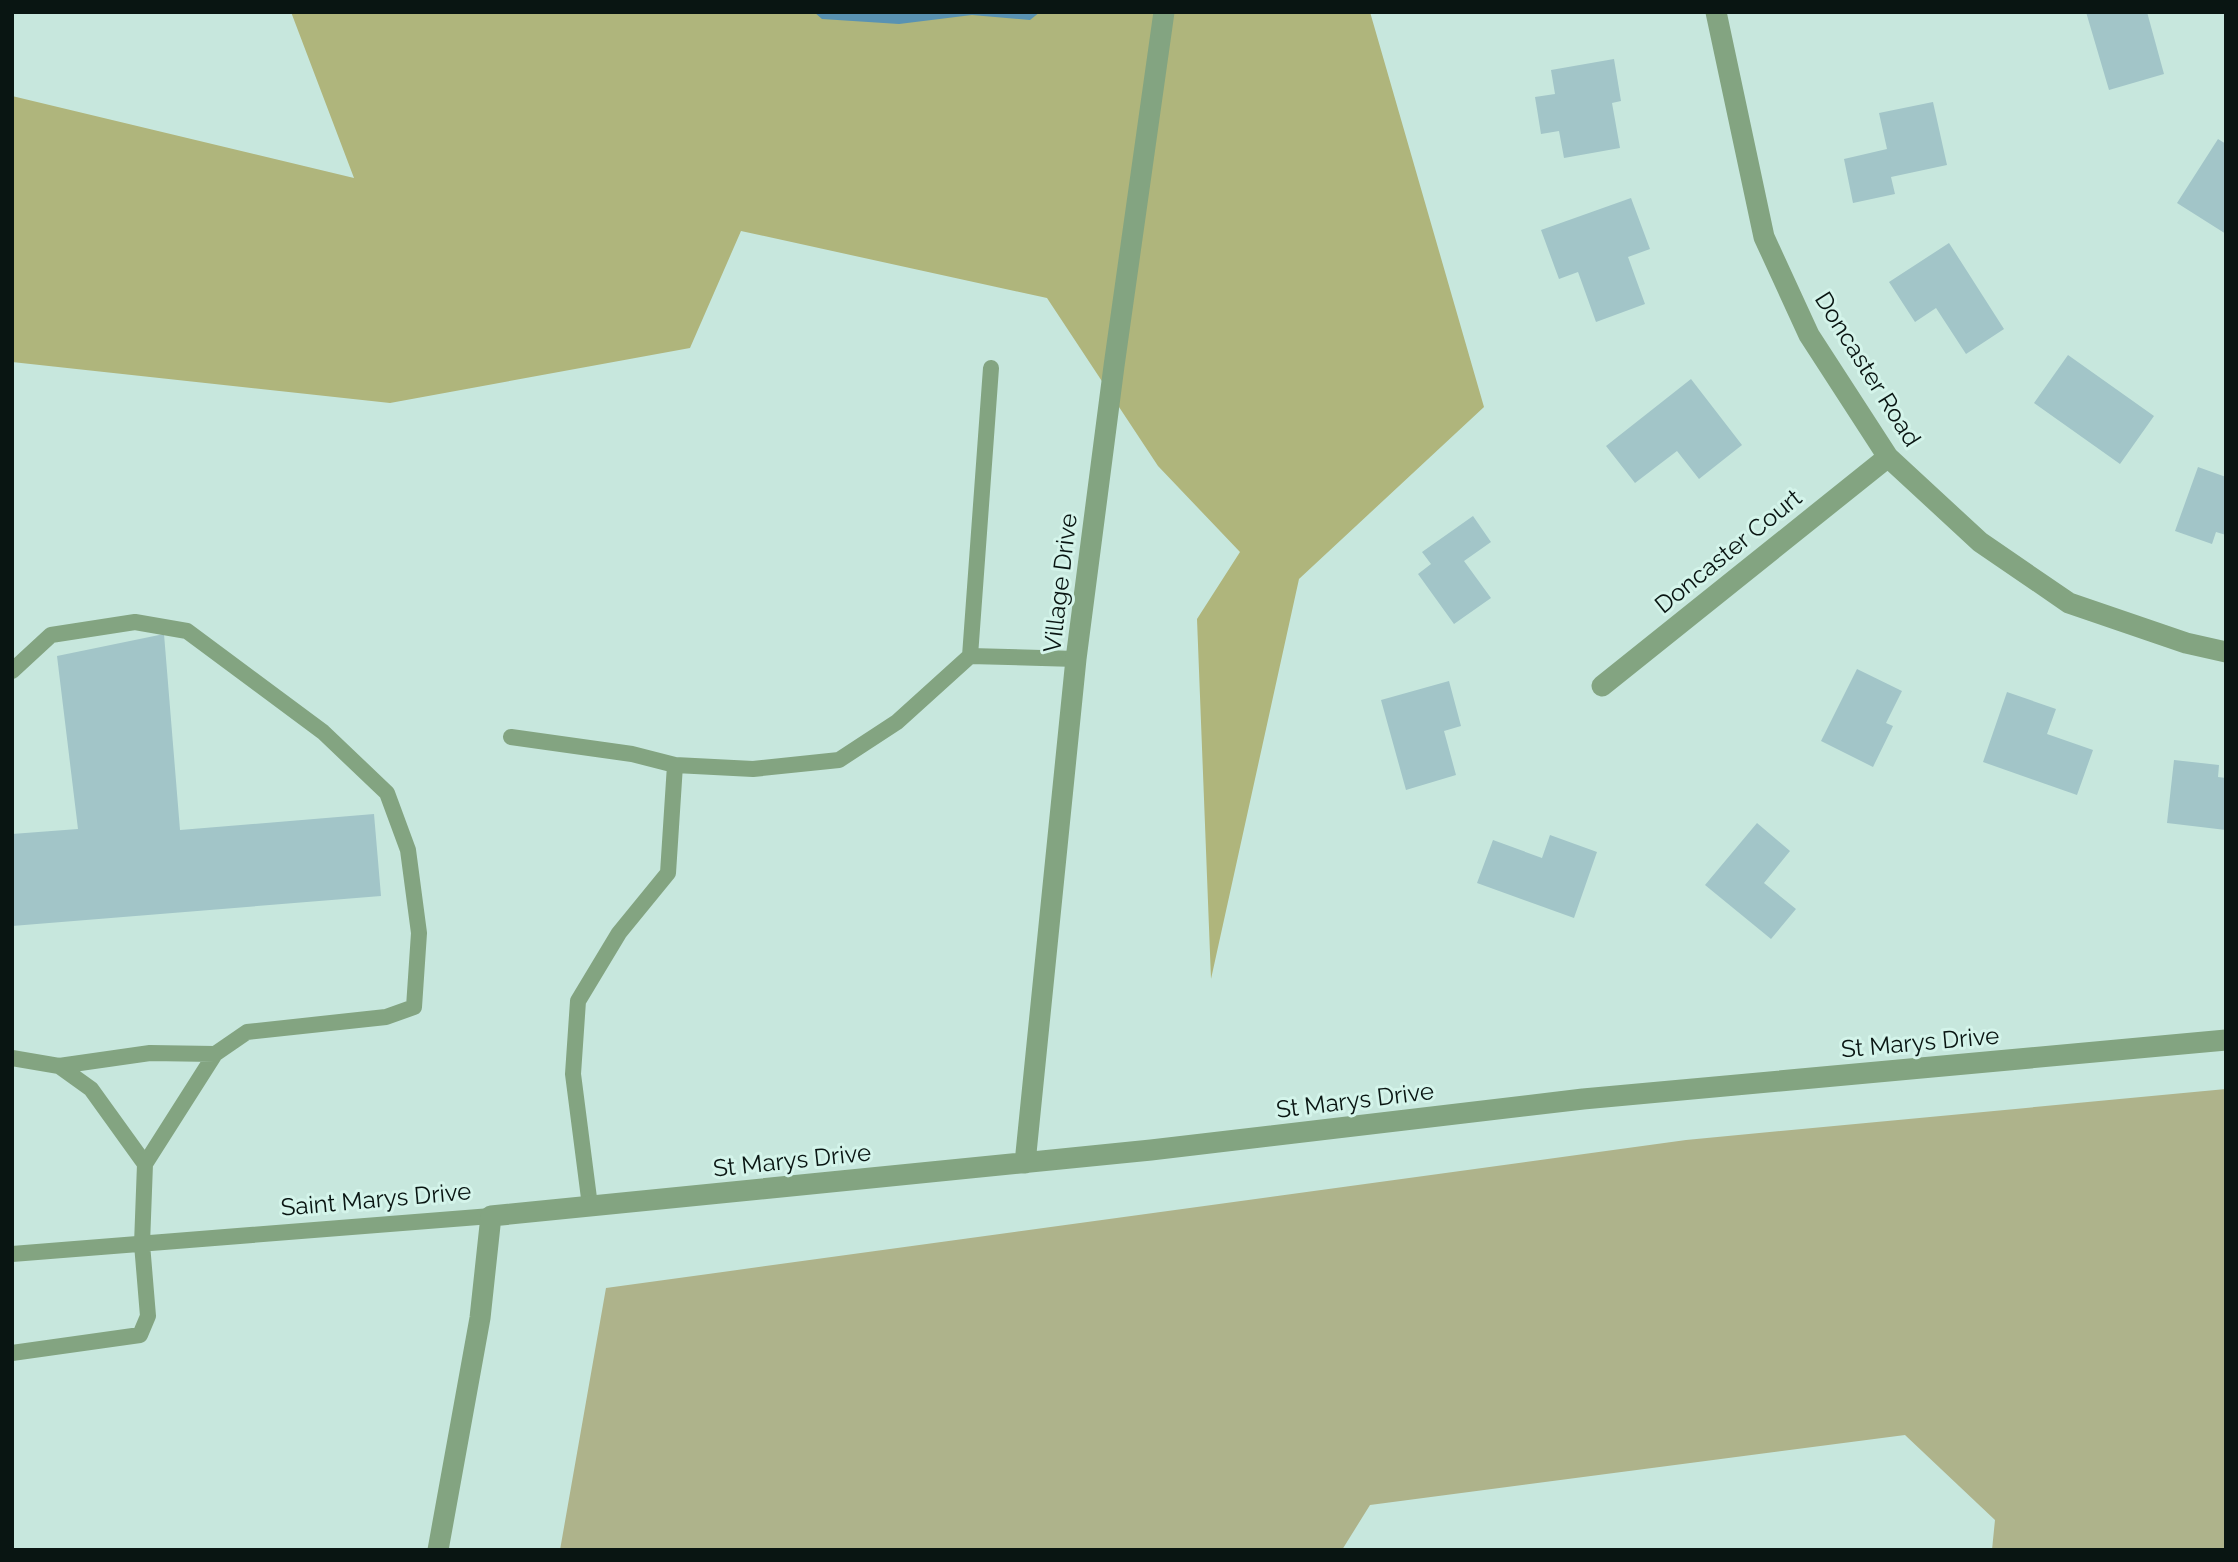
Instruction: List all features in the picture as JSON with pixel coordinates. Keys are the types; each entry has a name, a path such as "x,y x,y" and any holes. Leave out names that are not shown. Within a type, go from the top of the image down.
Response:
{"street":[{"name":"Village Drive","path":"1025,1163 1076,659 1164,12"},
{"name":"Doncaster Road","path":"1716,12 1764,237 1809,335 1888,457 1980,542 2069,603 2186,643 2226,652"},
{"name":"Doncaster Court","path":"1602,686 1888,457"},
{"name":"St Marys Drive","path":"491,1216 1025,1163 1583,1099 2226,1040"},
{"name":"Saint Marys Drive","path":"438,1550 480,1318 491,1216"}],"lane":[{"path":"511,737 632,754 675,765 753,769 839,760 897,722 970,656 991,369"},
{"path":"12,671 51,635 135,622 187,631 323,732 387,793 408,850 419,933 414,1007 386,1017 247,1032 215,1054 145,1164 142,1244 148,1316 141,1335 12,1353"},
{"path":"970,656 1076,659"},
{"path":"590,1206 573,1074 578,1001 619,933 668,873 675,765"},
{"path":"12,1058 59,1066 150,1053 215,1054"},
{"path":"59,1066 91,1089 145,1164"},
{"name":"Saint Marys Drive","path":"12,1254 491,1216"}],"green space":[{"path":"291,12 1370,12 1484,407 1299,579 1211,979 1197,619 1240,552 1158,466 1047,298 741,231 690,348 390,403 12,362 12,96 354,178"},
{"path":"2226,1089 2226,1550 1992,1550 1995,1520 1905,1435 1370,1505 1342,1550 560,1550 606,1288 1686,1140"}],"water":[{"path":"814,12 1040,12 1030,20 972,15 899,24 822,19"}],"building":[{"path":"2086,12 2147,12 2164,74 2109,90"},
{"path":"1614,59 1621,101 1612,103 1620,148 1564,158 1559,131 1541,134 1535,97 1555,94 1551,70"},
{"path":"1933,102 1947,165 1891,177 1895,194 1853,203 1844,159 1887,149 1879,113"},
{"path":"2218,139 2226,144 2226,234 2177,203"},
{"path":"1631,198 1650,249 1628,257 1645,304 1596,322 1578,272 1559,279 1541,230"},
{"path":"1949,243 2004,329 1966,354 1936,308 1915,322 1889,282"},
{"path":"2068,355 2154,416 2120,464 2034,403"},
{"path":"1691,379 1742,445 1699,479 1677,451 1635,483 1606,446"},
{"path":"2198,467 2226,477 2226,535 2216,532 2212,544 2175,531"},
{"path":"1473,516 1491,542 1464,561 1491,598 1454,624 1418,574 1431,564 1422,552"},
{"path":"164,634 180,830 374,814 381,896 12,926 12,834 78,829 57,656"},
{"path":"1857,669 1902,691 1886,723 1893,726 1873,767 1821,741"},
{"path":"1449,681 1461,726 1444,731 1456,775 1406,790 1381,700"},
{"path":"2007,692 2056,709 2047,734 2093,750 2077,795 1983,762"},
{"path":"2174,760 2219,765 2218,777 2226,778 2226,830 2167,823"},
{"path":"1757,823 1790,851 1764,883 1796,909 1771,939 1705,885"},
{"path":"1550,835 1597,852 1574,918 1477,883 1493,840 1542,858"}]}
